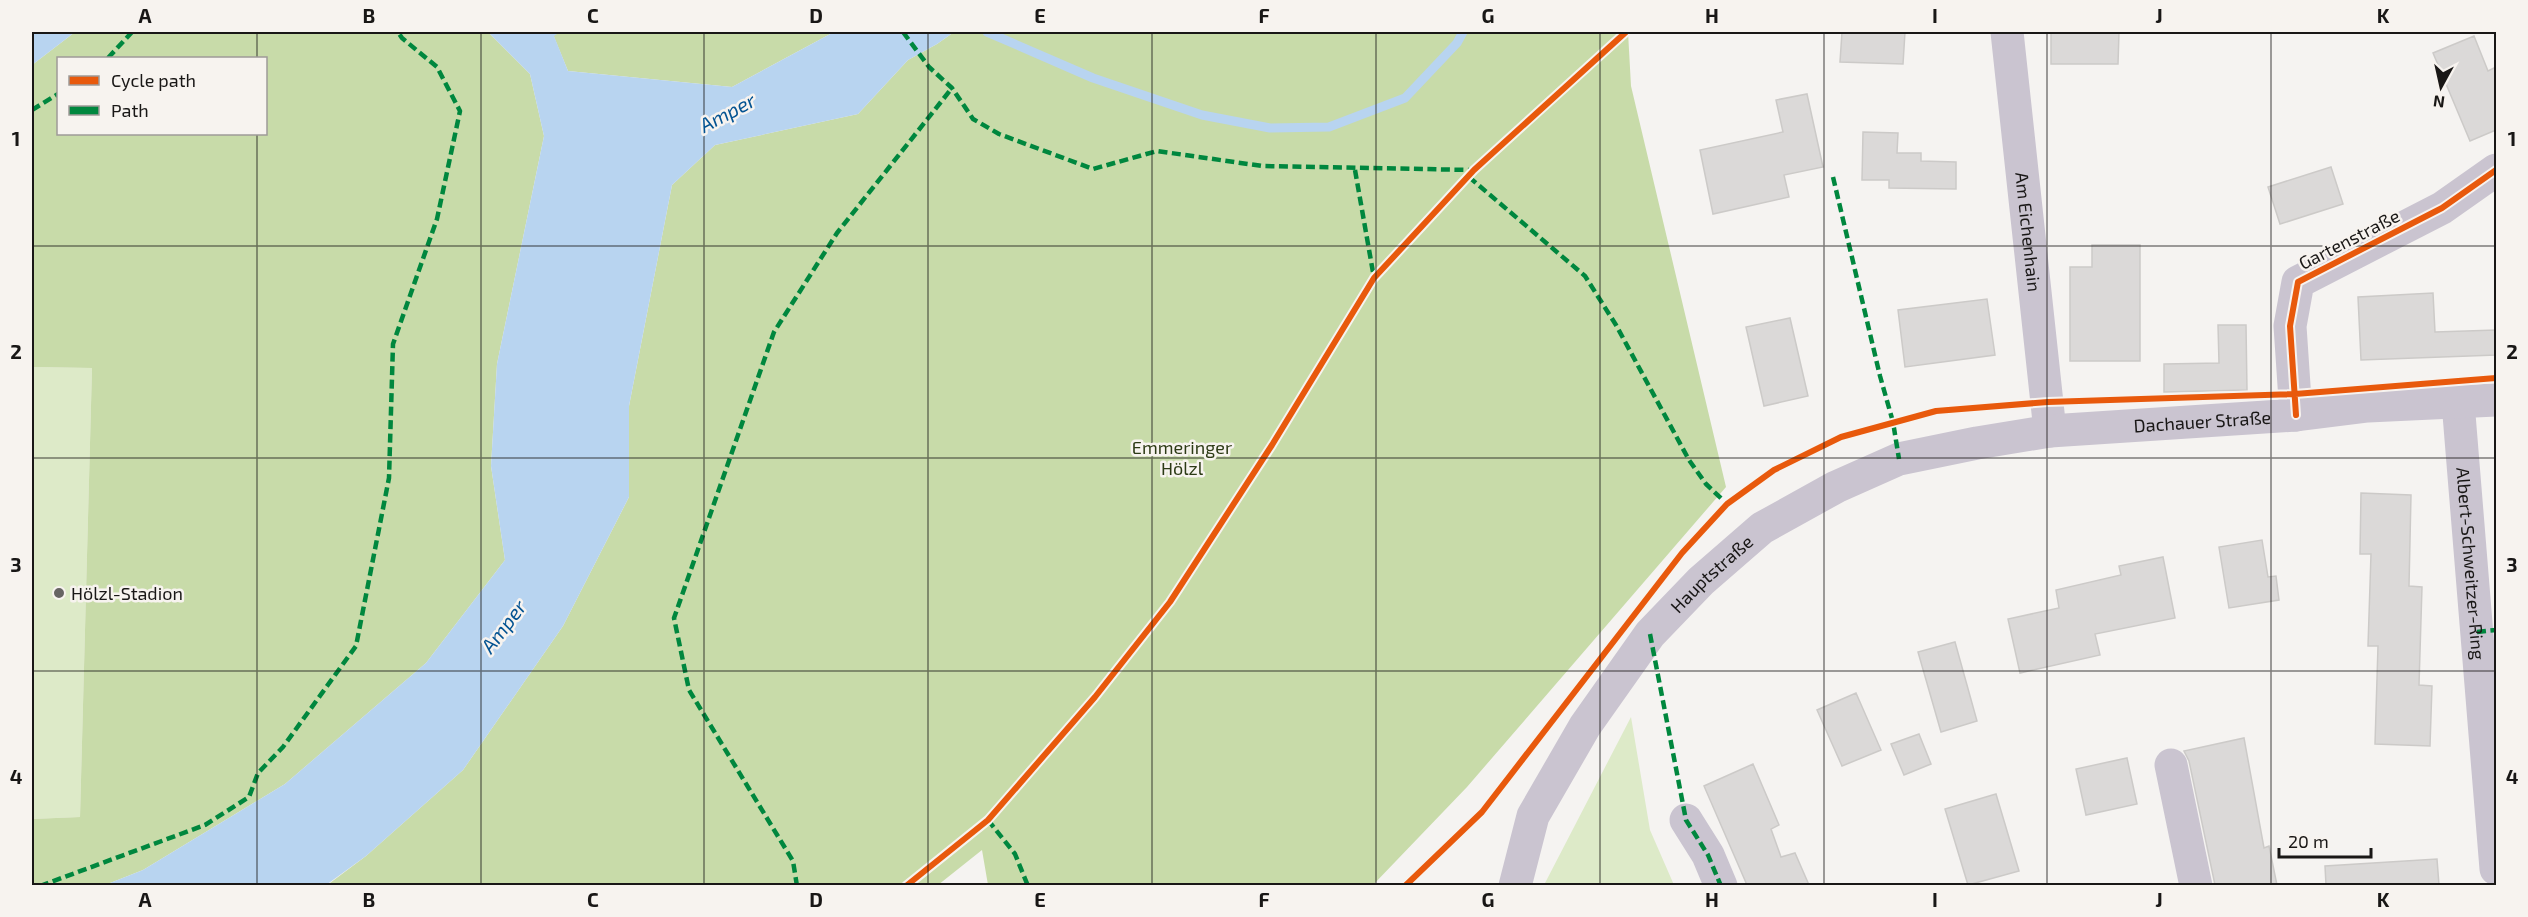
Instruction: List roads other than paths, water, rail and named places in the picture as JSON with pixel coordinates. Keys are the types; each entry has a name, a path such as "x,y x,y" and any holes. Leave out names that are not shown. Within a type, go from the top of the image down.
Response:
{"street":[{"name":"Am Eichenhain","path":"2007,32 2050,431"},
{"name":"Gartenstraße","path":"2296,415 2290,326 2298,282 2442,208 2496,170"},
{"name":"Dachauer Straße","path":"2050,431 2296,415 2368,406 2496,400"},
{"name":"Albert-Schweitzer-Ring","path":"2458,402 2496,869"},
{"name":"Hauptstraße","path":"1515,885 1533,816 1585,726 1650,634 1701,581 1762,528 1836,487 1899,459 2050,431"},
{"path":"2171,765 2196,885"},
{"path":"1686,820 1708,855 1721,885"}],"water":[{"path":"32,32 75,32 32,65"},
{"name":"Amper","path":"488,32 560,32 554,36 568,71 732,87 834,32 954,32 908,60 858,114 715,145 672,185 629,406 629,497 563,626 463,770 366,856 326,885 105,885 143,870 285,784 426,663 505,560 491,466 497,364 544,136 530,74"}],"waterway":[{"path":"987,32 1093,78 1202,115 1270,128 1329,127 1405,98 1457,43 1463,32"}],"place":[{"name":"Hölzl-Stadion","path":"59,593"}],"park label":[{"name":"Emmeringer Hölzl","path":"1182,457"}]}
